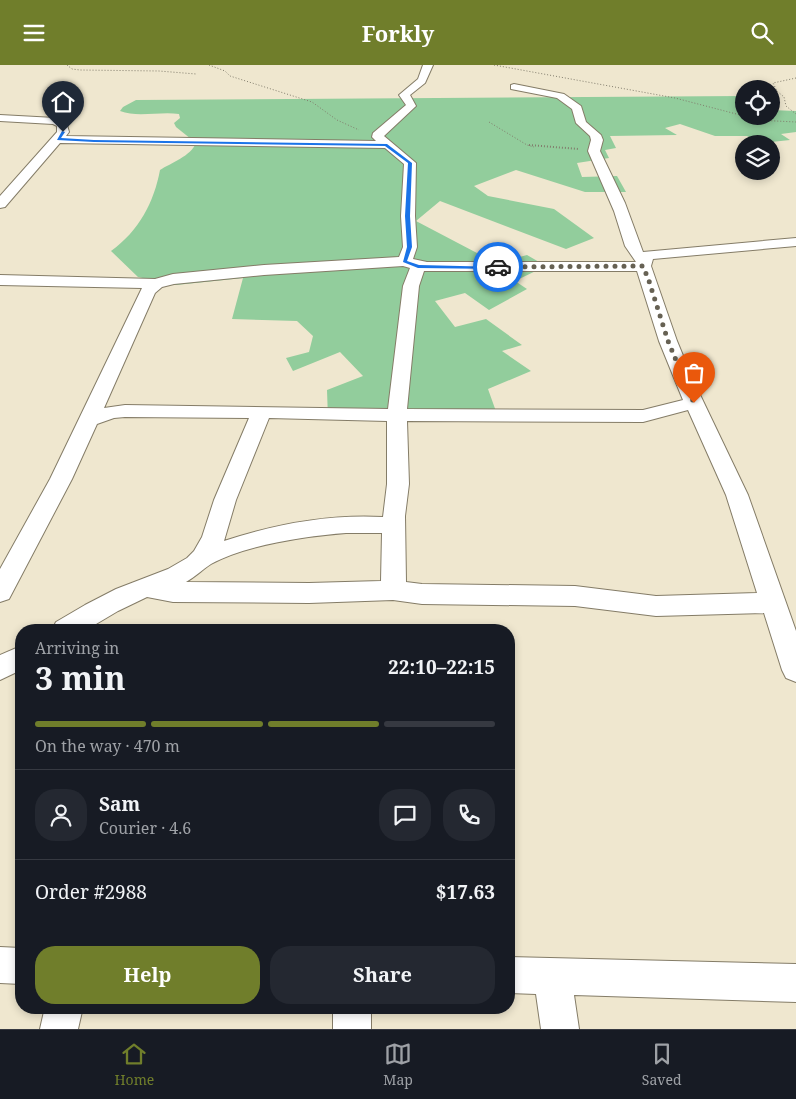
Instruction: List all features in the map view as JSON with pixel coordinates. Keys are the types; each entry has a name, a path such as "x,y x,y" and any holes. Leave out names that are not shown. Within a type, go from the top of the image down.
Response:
{"street":[{"path":"382,140 411,106 409,100 404,95 421,84 426,75 428,65"},
{"path":"514,87 560,96 577,108 581,123 595,135 597,140 594,151 625,221 632,246 644,264 668,341 694,403 737,495 796,670"},
{"path":"0,118 55,121 62,125 63,132 0,204"},
{"path":"58,139 94,141 382,140 410,163 408,216 412,264 397,415 398,484 393,590"},
{"path":"644,264 649,255 796,243"},
{"path":"0,280 156,284 173,279 264,270 412,264 553,268 644,264"},
{"path":"0,592 61,479 148,291 156,284"},
{"path":"88,421 111,413 126,411 643,416 694,403"},
{"path":"203,558 214,537 220,512 261,411"},
{"path":"75,624 124,596 148,588 188,569 203,558 232,546 298,530 365,523 395,526"},
{"path":"148,588 173,592 309,593 393,590 431,595 575,596 656,606 743,602 772,603"},
{"path":"0,668 15,660"},
{"path":"0,965 15,966"},
{"path":"515,975 796,983"},
{"path":"552,976 560,1029"},
{"path":"59,1029 62,1014"},
{"path":"352,1014 352,1029"}],"path":[{"path":"67,65 72,69 80,70 159,71 196,74"},
{"path":"209,65 225,71 230,76 312,102 337,121 382,140"},
{"path":"494,65 675,98 688,103 735,114"},
{"path":"796,78 773,83 777,91 784,97 786,106 796,114"},
{"path":"489,122 527,145 594,151"},
{"path":"780,122 796,122"}],"green space":[{"path":"735,96 735,125 780,125 780,110 796,111 796,132 781,134 790,140 780,141 780,135 715,136 680,124 665,128 677,135 610,136 616,148 605,150 609,158 577,163 582,177 617,176 626,192 585,192 516,170 474,186 488,196 554,209 594,238 566,249 440,201 416,221 496,263 527,255 546,266 515,281 527,289 489,310 465,293 435,301 455,327 486,319 522,345 502,351 531,371 488,389 498,417 328,419 327,390 363,376 340,352 293,371 286,358 309,352 313,336 297,321 232,319 243,278 176,285 138,277 111,251 130,234 144,215 154,193 160,170 190,152 196,143 176,127 174,123 180,118 179,114 134,114 120,111 123,107 136,100"}],"way so far":[{"path":"498,267 643,266 668,341 694,403"}],"route":[{"path":"63,132 58,139 386,145 410,163 411,169 408,193 410,247 405,261 418,266 498,267"}]}
